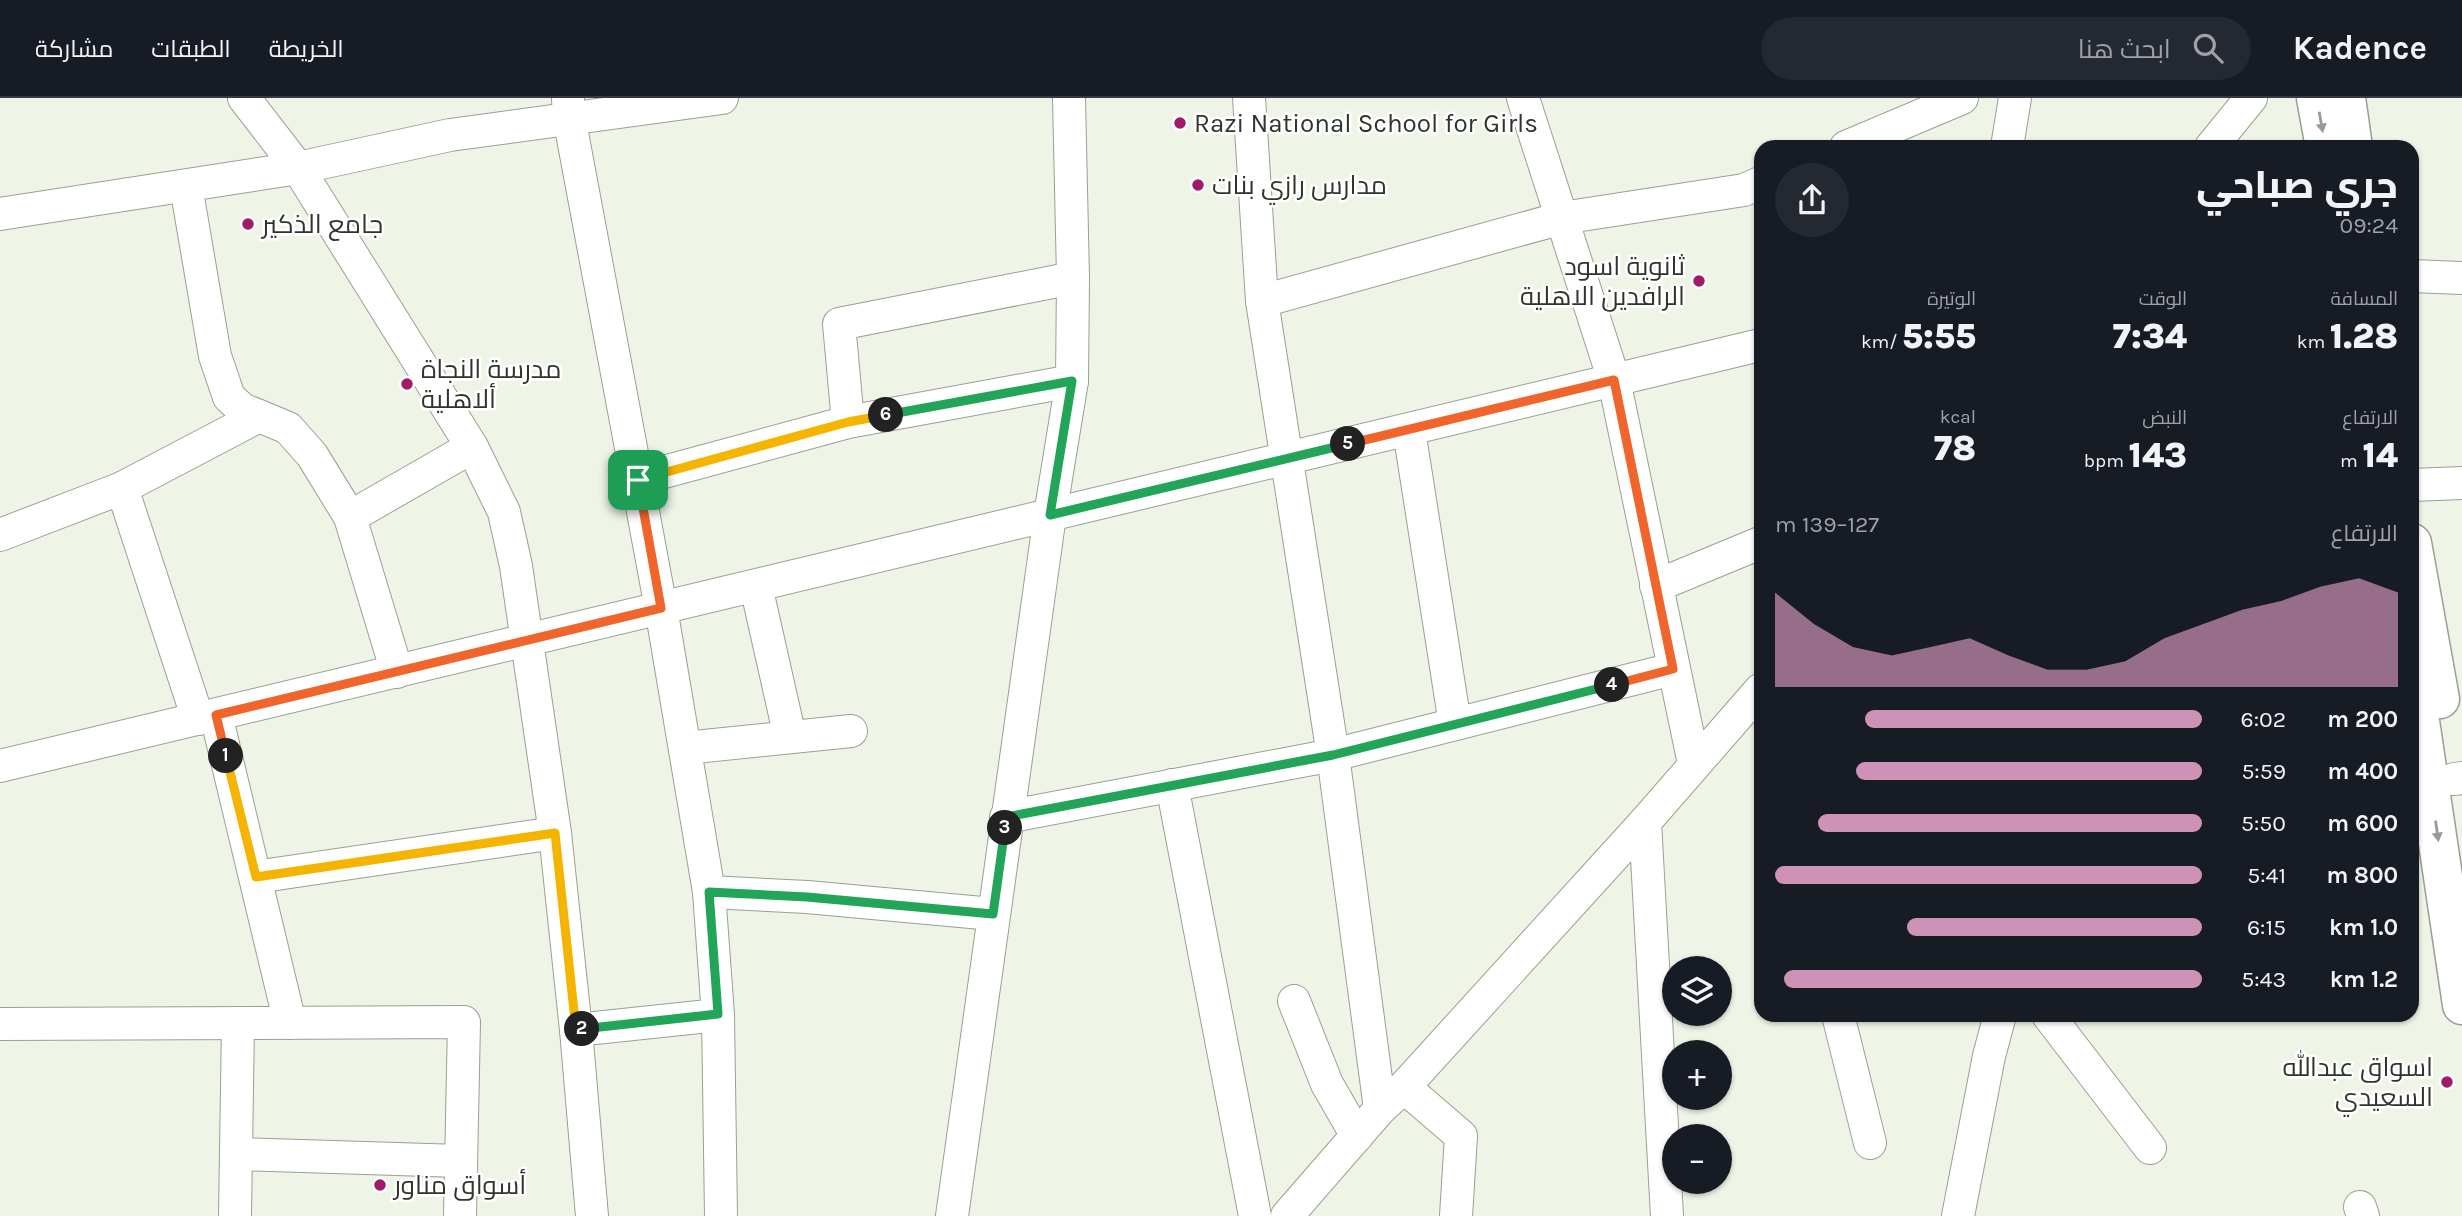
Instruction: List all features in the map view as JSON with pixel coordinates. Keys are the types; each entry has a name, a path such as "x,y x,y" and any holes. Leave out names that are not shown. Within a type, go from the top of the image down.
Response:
{"main road":[{"path":"2316,98 2324,140"},
{"path":"2346,98 2352,140"},
{"path":"2419,603 2462,1005"},
{"path":"2419,696 2440,784 2462,829"}],"street":[{"path":"244,98 298,168 472,447 504,512 528,640 555,833 592,1216"},
{"path":"0,214 298,168 569,108 722,98"},
{"path":"952,1216 1006,817 1072,381 1069,98"},
{"path":"1249,98 1262,301 1333,755 1380,1109"},
{"path":"1523,98 1614,380 1695,764"},
{"path":"1863,140 1962,98"},
{"path":"2008,140 2015,98"},
{"path":"2217,140 2251,98"},
{"path":"569,108 661,608 709,892 718,1014 721,1216"},
{"path":"186,186 215,356 229,397 243,409 288,428 312,455 350,517 397,672"},
{"path":"1262,301 1562,218 1744,190 1754,186"},
{"path":"2419,276 2462,278"},
{"path":"848,422 839,324 1073,278"},
{"path":"0,766 1754,346"},
{"path":"638,480 848,422 1072,381"},
{"path":"0,535 122,488 259,416"},
{"path":"1409,430 1455,724"},
{"path":"350,517 472,447"},
{"path":"2419,485 2462,483"},
{"path":"122,488 207,717 256,877 290,1023"},
{"path":"1656,586 1754,545"},
{"path":"756,586 790,737"},
{"path":"1006,817 1333,755 1673,669"},
{"path":"1287,1216 1380,1109 1404,1087 1695,764 1754,708"},
{"path":"685,748 851,731"},
{"path":"1172,785 1255,1216"},
{"path":"1645,822 1667,1216"},
{"path":"256,877 555,833"},
{"path":"709,892 807,897 993,914"},
{"path":"1294,1001 1327,1083 1357,1136"},
{"path":"576,1030 718,1014"},
{"path":"0,1024 464,1022 460,1216"},
{"path":"1840,1022 1870,1143"},
{"path":"1958,1216 1998,1022"},
{"path":"2053,1022 2150,1148"},
{"path":"235,1216 238,1023"},
{"path":"1404,1087 1461,1136 1456,1216"},
{"path":"236,1154 460,1161"}],"place":[{"name":"Razi National School for Girls","path":"1180,123"},
{"name":"مدارس رازي بنات","path":"1198,185"},
{"name":"جامع الذكير","path":"248,224"},
{"name":"ثانوية اسود الرافدين الاهلية","path":"1699,281"},
{"name":"مدرسة النجاة ألاهلية","path":"407,384"},
{"name":"اسواق عبدالله السعيدي","path":"2447,1082"},
{"name":"أسواق مناور","path":"380,1185"}],"route":[{"path":"1614,380 1673,669 1333,755 1006,817 993,914 807,897 709,892 718,1014 576,1030 555,833 256,877 216,715 661,608 638,480 848,422 1072,381 1050,515 1614,380"}]}
